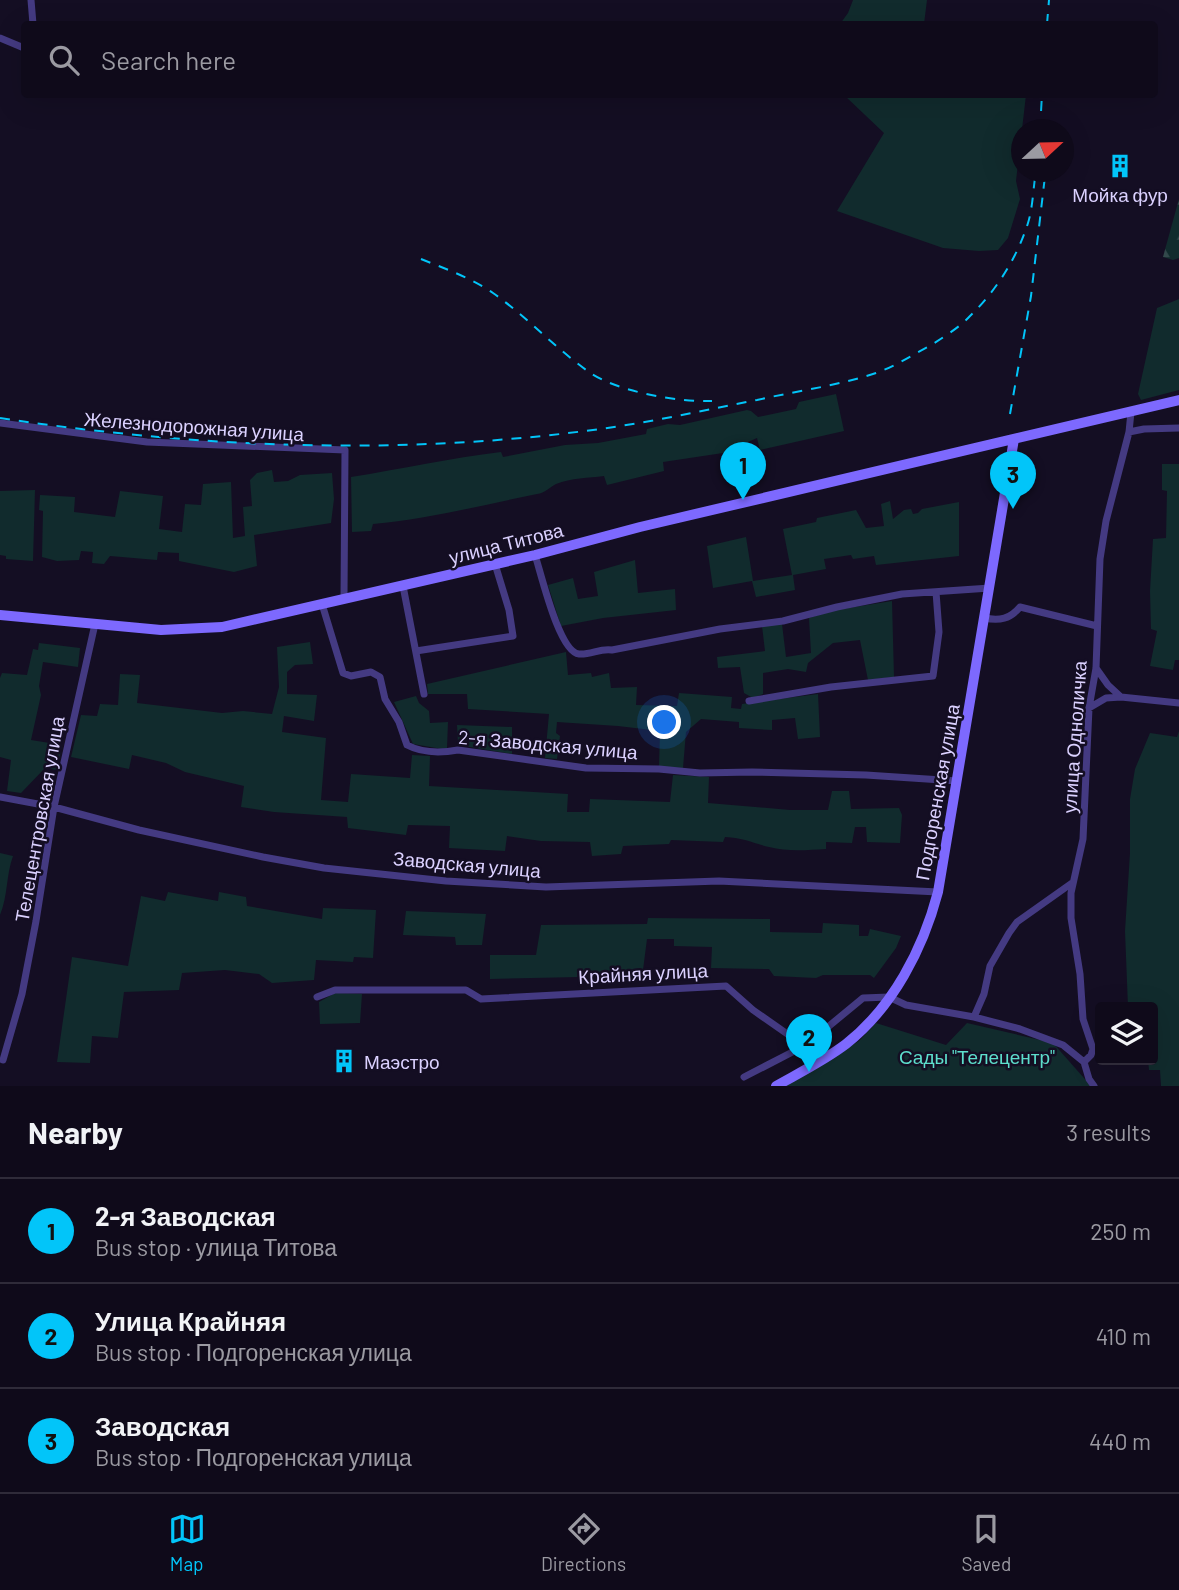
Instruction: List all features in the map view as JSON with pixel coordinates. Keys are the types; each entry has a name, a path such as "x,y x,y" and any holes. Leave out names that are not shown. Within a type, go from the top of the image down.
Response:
{"main road":[{"name":"улица Титова","path":"0,615 161,630 222,627 535,555 640,527 1179,400"},
{"name":"Подгоренская улица","path":"776,1086 850,1041 890,997 923,941 938,892 1014,439"}],"street":[{"path":"31,0 33,21"},
{"path":"0,38 21,47"},
{"name":"улица Одноличка","path":"1084,1062 1093,1049 1083,1018 1080,974 1071,918 1072,883 1083,839 1090,708 1096,668 1100,559 1106,521 1129,432 1131,412"},
{"name":"Железнодорожная улица","path":"0,423 147,442 345,450 344,599"},
{"path":"1129,432 1179,428"},
{"path":"535,555 557,625 571,651 579,654 783,621 902,594 989,588"},
{"path":"416,651 513,636 495,564"},
{"path":"403,586 425,694"},
{"path":"749,701 831,687 933,676 939,632 936,592"},
{"name":"2-я Заводская улица","path":"322,604 343,673 351,676 371,671 380,677 385,699 399,722 407,746 416,750 458,750 586,768 659,769 700,773 866,775 957,781"},
{"path":"985,618 999,621 1014,614 1020,607 1097,626"},
{"name":"Телецентровская улица","path":"3,1060 27,968 54,807 95,624"},
{"path":"1096,668 1108,685 1121,696"},
{"path":"1090,708 1106,698 1121,696 1179,703"},
{"name":"Заводская улица","path":"0,797 54,807 139,830 263,857 324,868 446,881 545,887 719,881 938,892"},
{"path":"974,1017 984,994 990,967 1009,933 1031,911 1072,883"},
{"name":"Крайняя улица","path":"317,997 335,990 466,990 483,999 726,986 753,1010 823,1059"},
{"path":"744,1077 806,1045 863,998 890,997 906,1005 974,1017 1020,1029 1063,1045 1084,1062 1094,1086"}],"green space":[{"path":"853,0 927,0 924,21 842,21"},
{"path":"847,98 1026,98 1023,119 1011,119 1011,182 1016,182 1020,199 1008,238 998,250 943,248 837,211 884,133"},
{"path":"1179,199 1179,258 1173,260 1163,257"},
{"path":"1179,299 1179,390 1141,400 1138,394 1157,308"},
{"path":"836,394 844,431 760,450 757,438 723,453 663,462 664,471 607,485 604,476 574,479 556,484 540,493 435,515 373,524 371,531 352,532 351,477 482,454 501,452 503,457 565,445 598,443 646,434 647,429 668,424 680,425 747,410 758,417 796,409 799,402"},
{"path":"1162,464 1179,464 1179,660 1175,660 1173,670 1150,666 1157,631 1151,629 1153,539 1166,538 1167,491 1162,490"},
{"path":"272,470 274,482 288,481 300,475 332,473 334,499 331,523 254,535 257,566 234,572 179,561 179,553 158,552 157,560 110,556 104,564 92,563 93,552 81,551 79,560 57,561 42,557 43,511 39,510 40,495 75,497 74,512 115,517 120,491 163,496 159,529 182,532 185,504 201,505 203,484 231,482 233,538 245,536 243,507 252,506 250,480 257,473"},
{"path":"35,490 33,561 6,559 6,556 0,555 0,491"},
{"path":"890,501 893,519 904,510 911,509 913,514 922,509 959,502 959,556 876,565 874,556 853,559 851,555 824,559 826,569 793,575 795,590 756,597 752,581 713,588 707,546 746,537 753,581 792,575 783,529 856,510 866,528 884,526 881,504"},
{"path":"635,560 638,593 675,589 676,610 603,618 561,626 548,585 573,578 578,599 598,596 594,572"},
{"path":"892,601 894,677 868,680 860,640 833,643 808,663 806,672 788,669 763,673 763,694 753,698 744,693 740,667 718,668 717,657 765,651 762,626 782,624 786,657 811,653 809,618 830,611"},
{"path":"310,642 313,664 295,665 287,672 287,694 317,695 314,721 284,716 282,732 326,738 321,800 348,802 351,774 410,778 412,755 430,756 429,786 568,794 567,812 589,812 590,799 670,802 673,775 709,777 708,803 790,810 828,810 832,791 849,791 851,809 899,808 902,815 900,843 867,842 866,827 855,827 852,843 826,842 826,849 812,850 776,849 725,837 723,842 671,840 669,844 623,846 621,854 592,856 590,842 541,841 507,836 505,851 449,848 450,826 408,825 406,835 348,828 347,817 241,807 244,786 185,772 166,763 132,755 129,769 71,757 81,715 97,716 100,704 118,705 120,674 140,675 137,703 222,713 243,711 272,714 279,687 277,647"},
{"path":"39,643 80,648 78,667 43,662 39,686 41,695 31,740 62,745 57,770 45,768 21,793 7,791 11,760 0,757 0,678 2,673 27,675 33,649 38,650"},
{"path":"566,652 568,675 591,673 592,677 609,673 611,688 637,687 636,705 677,706 679,693 732,697 731,708 741,709 742,704 818,694 820,737 798,739 795,718 772,720 772,730 739,728 739,722 701,719 686,732 683,768 659,767 660,731 557,722 556,733 560,736 557,759 545,758 549,714 468,709 467,694 428,694 427,684"},
{"path":"416,696 419,703 429,711 430,723 448,722 447,748 413,744 394,702"},
{"path":"457,725 512,727 512,754 458,743"},
{"path":"1179,731 1179,1086 1161,1086 1160,1070 1149,1070 1148,1065 1158,1065 1158,1002 1128,1002 1125,931 1130,799 1135,769 1150,733 1177,737"},
{"path":"0,853 13,856 0,915"},
{"path":"168,892 218,901 219,892 246,897 247,906 322,919 323,908 376,910 373,958 354,957 353,962 316,960 314,980 272,983 259,974 225,970 182,973 179,990 124,992 118,1038 92,1036 90,1063 57,1062 72,957 128,966 141,896 165,901"},
{"path":"406,911 486,914 482,945 456,945 455,937 403,935"},
{"path":"648,918 770,919 770,932 822,933 823,923 859,925 859,936 868,936 870,929 901,936 896,948 874,978 870,975 823,975 816,978 774,976 769,969 711,968 712,947 674,946 674,939 647,939 643,970 627,976 490,979 490,955 536,955 541,925 647,924"},
{"path":"335,993 362,994 360,1023 320,1024 319,1002"},
{"name":"Сады \"Телецентр\"","path":"876,1023 946,1045 967,1023 1053,1043 1091,1086 783,1086 859,1041"}],"railway":[{"path":"1047,21 1049,0"},
{"path":"1041,119 1042,98"},
{"path":"0,418 146,436 219,441 292,445 439,444 607,428 861,378 898,363 933,344 962,324 980,306 997,285 1018,249 1031,211 1035,182"},
{"path":"1010,414 1031,296 1044,182"},
{"path":"421,259 467,278 493,293 577,363 601,379 648,394 682,400 712,401"}],"place":[{"name":"Мойка фур","path":"1120,166"},
{"name":"2-я Заводская","path":"743,500"},
{"name":"Заводская","path":"1013,509"},
{"name":"Маэстро","path":"344,1061"},
{"name":"Улица Крайняя","path":"809,1072"}]}
